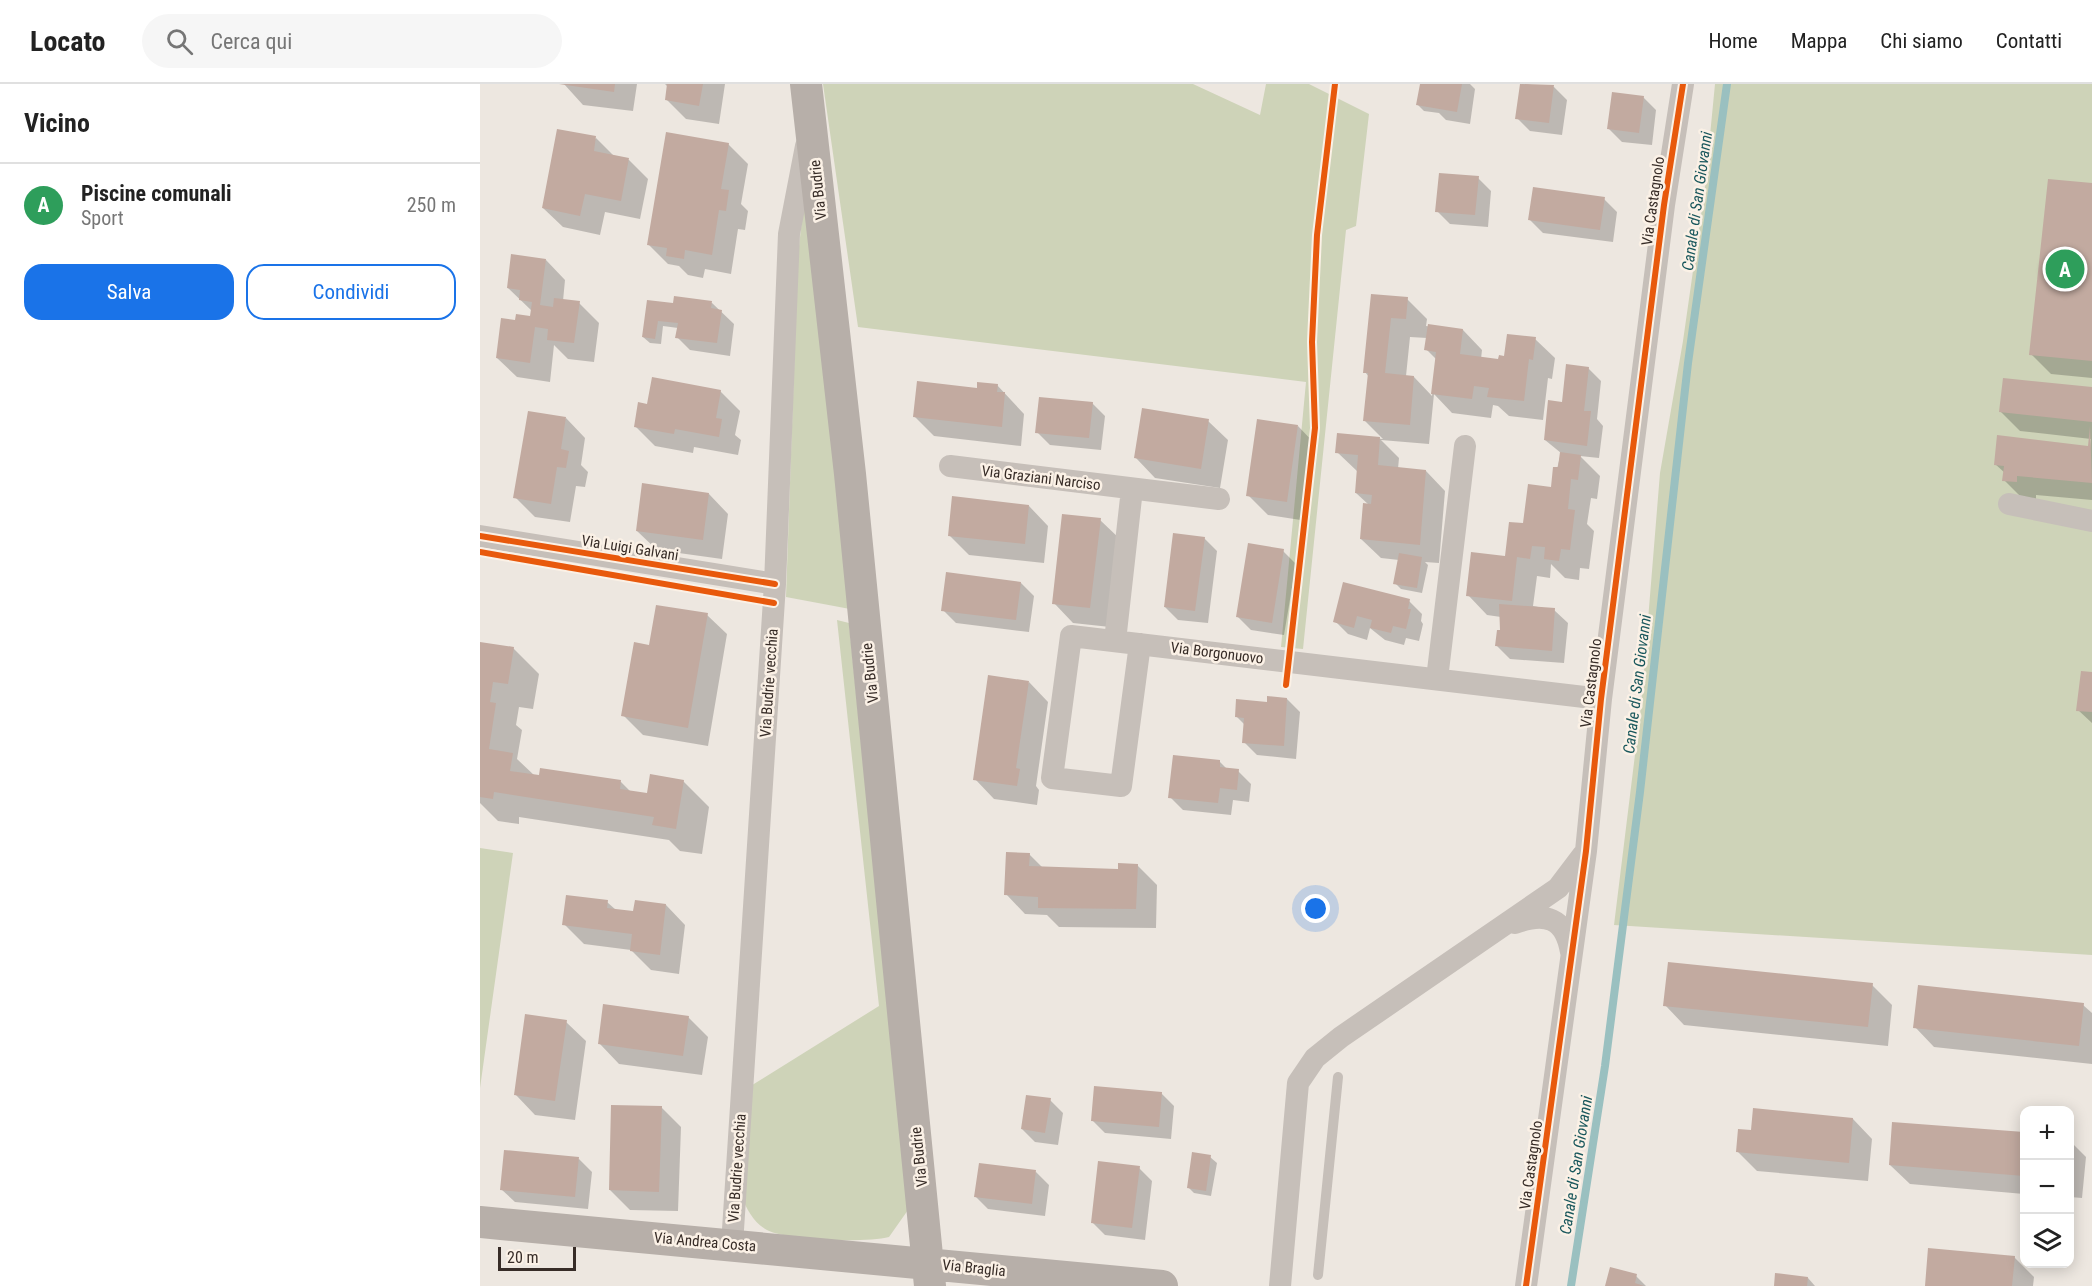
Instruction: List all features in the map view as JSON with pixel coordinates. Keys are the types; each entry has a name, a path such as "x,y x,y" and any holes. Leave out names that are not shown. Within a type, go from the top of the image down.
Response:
{"main road":[{"name":"Via Budrie","path":"806,84 850,474 930,1275"},
{"name":"Via Andrea Costa","path":"480,1221 732,1245 930,1275"},
{"name":"Via Braglia","path":"930,1275 1162,1286"}],"street":[{"name":"Via Castagnolo","path":"1526,1286 1586,851 1601,699 1664,205 1683,84"},
{"name":"Via Budrie vecchia","path":"732,1245 775,584 789,234 811,123"},
{"path":"1437,679 1465,446"},
{"name":"Via Graziani Narciso","path":"950,466 1219,499"},
{"path":"1115,641 1132,489"},
{"path":"2009,504 2092,521"},
{"name":"Via Luigi Galvani","path":"480,536 775,584"},
{"path":"1071,636 1115,641 1140,644 1121,786 1052,778 1071,636"},
{"name":"Via Borgonuovo","path":"1140,644 1601,699"},
{"name":"Via Castagnolo","path":"1280,1286 1298,1083 1315,1058 1341,1037 1506,927 1558,888 1586,851"},
{"name":"Via Castagnolo","path":"1506,927 1540,917 1554,920 1563,927 1572,953"}],"lane":[{"path":"1318,1275 1338,1077"}],"green space":[{"path":"823,84 1193,84 1260,115 1266,84 1309,84 1369,114 1356,226 1346,230 1303,649 1281,647 1306,382 858,327"},
{"path":"1715,84 2092,84 2092,955 1614,925 1641,706 1660,473 1683,341 1705,187"},
{"path":"805,193 850,609 786,597 798,255"},
{"path":"837,620 849,623 908,1210 889,1237 863,1240 809,1239 777,1234 758,1224 742,1197 749,1087 879,1006"},
{"path":"480,848 513,853 480,1088"}],"building":[{"path":"559,84 615,84 614,92"},
{"path":"667,84 703,84 699,106 665,100"},
{"path":"1420,84 1462,84 1457,112 1416,105"},
{"path":"1520,84 1554,85 1549,123 1515,119"},
{"path":"1612,92 1644,96 1639,133 1607,129"},
{"path":"557,129 596,136 594,151 629,158 621,201 585,194 580,216 542,208"},
{"path":"666,132 729,143 721,189 729,190 726,211 719,210 712,255 685,250 684,259 666,256 667,248 647,245"},
{"path":"1439,173 1479,176 1475,215 1435,212"},
{"path":"2048,179 2092,183 2092,361 2029,355"},
{"path":"1533,187 1605,197 1600,230 1528,220"},
{"path":"511,254 546,259 540,305 553,307 554,298 580,301 574,343 547,340 548,329 535,327 530,363 496,358 501,318 515,320 516,314 530,316 532,302 519,300 520,290 507,288"},
{"path":"1371,294 1408,297 1406,319 1391,318 1385,373 1414,376 1410,425 1363,421 1368,373 1363,373"},
{"path":"674,296 712,301 711,308 722,310 717,343 675,338 678,323 658,321 655,339 642,337 647,300 673,303"},
{"path":"1428,324 1463,329 1460,354 1498,359 1499,355 1504,356 1507,334 1536,337 1533,360 1529,359 1524,401 1487,397 1489,388 1474,386 1472,399 1431,394 1436,352 1424,350"},
{"path":"1566,364 1589,367 1584,411 1591,411 1587,446 1544,440 1548,400 1562,402"},
{"path":"652,377 721,390 716,418 722,419 719,437 675,429 674,434 634,427 638,402 647,404"},
{"path":"2003,378 2092,387 2092,422 1999,412"},
{"path":"917,381 977,388 977,382 998,384 997,392 1005,392 1002,427 913,417"},
{"path":"1039,397 1093,402 1089,438 1035,433"},
{"path":"1142,408 1209,419 1201,469 1134,458"},
{"path":"528,411 566,417 561,449 569,451 566,468 557,467 551,504 513,498"},
{"path":"1257,419 1298,425 1287,502 1246,496"},
{"path":"2090,426 2092,483 2017,476 2017,482 2002,481 2004,466 1994,465 1997,435 2088,446"},
{"path":"1337,433 1380,437 1378,465 1426,470 1420,545 1360,539 1363,503 1371,504 1372,495 1355,493 1358,455 1335,453"},
{"path":"1560,452 1581,455 1578,480 1571,479 1568,509 1575,510 1570,550 1561,549 1559,561 1544,559 1545,547 1532,546 1530,559 1517,557 1512,601 1466,596 1471,552 1505,556 1509,522 1523,523 1528,484 1551,487 1553,467 1558,467"},
{"path":"642,483 709,493 703,540 636,531"},
{"path":"952,496 1029,505 1025,544 948,536"},
{"path":"1062,514 1101,518 1090,608 1052,604"},
{"path":"1173,533 1205,537 1195,611 1164,607"},
{"path":"1248,543 1284,549 1272,623 1236,617"},
{"path":"1399,553 1422,557 1417,588 1393,584"},
{"path":"946,572 1021,582 1016,620 941,611"},
{"path":"1343,582 1410,599 1408,609 1411,609 1406,629 1393,626 1391,633 1370,628 1372,620 1357,616 1354,628 1333,622"},
{"path":"1499,604 1555,608 1552,651 1495,646 1497,630 1500,630"},
{"path":"656,605 708,613 688,728 621,716 634,642 649,645"},
{"path":"480,642 514,647 508,684 493,682 490,702 496,703 489,749 513,753 510,771 539,775 540,768 621,780 620,789 647,793 650,774 684,780 676,829 652,825 654,817 494,792 493,799 480,797"},
{"path":"2081,671 2092,672 2092,712 2076,711"},
{"path":"988,675 1029,681 1016,768 1020,769 1017,786 973,780"},
{"path":"1267,696 1287,698 1284,746 1242,743 1244,718 1235,717 1236,699 1267,702"},
{"path":"1173,755 1220,760 1220,767 1239,769 1237,790 1220,788 1218,803 1168,798"},
{"path":"1006,852 1030,853 1029,866 1118,869 1118,863 1138,864 1136,909 1038,908 1038,897 1004,895"},
{"path":"566,895 608,900 607,908 633,911 635,900 666,904 660,955 630,951 632,934 562,925"},
{"path":"1668,962 1873,983 1868,1027 1663,1006"},
{"path":"1918,985 2084,1003 2079,1046 1913,1028"},
{"path":"603,1004 689,1016 683,1056 598,1044"},
{"path":"525,1014 567,1020 555,1101 514,1095"},
{"path":"1094,1086 1162,1092 1159,1127 1091,1121"},
{"path":"1026,1095 1051,1098 1045,1133 1021,1129"},
{"path":"611,1105 662,1106 659,1192 609,1190"},
{"path":"1753,1108 1853,1118 1849,1163 1736,1152 1738,1129 1751,1130"},
{"path":"1892,1122 2020,1132 2020,1176 1889,1165"},
{"path":"504,1150 579,1157 575,1197 500,1190"},
{"path":"1192,1152 1211,1155 1206,1191 1187,1188"},
{"path":"1098,1161 1140,1166 1132,1228 1091,1223"},
{"path":"979,1163 1036,1170 1032,1204 974,1197"},
{"path":"1928,1248 2015,1256 2012,1286 1925,1286"},
{"path":"1610,1267 1637,1274 1635,1283 1644,1286 1605,1286"},
{"path":"1775,1273 1808,1277 1807,1286 1774,1286"}],"waterway":[{"name":"Canale di San Giovanni","path":"1571,1286 1605,1066 1640,792 1688,363 1727,84"}],"cycle path":[{"path":"1286,685 1315,428 1312,342 1317,235 1335,84"},
{"path":"1526,1286 1586,851 1601,699 1664,205 1683,84"},
{"path":"480,536 775,584"},
{"path":"480,552 774,603"}],"place":[{"name":"Piscine comunali","path":"2065,269"}]}
